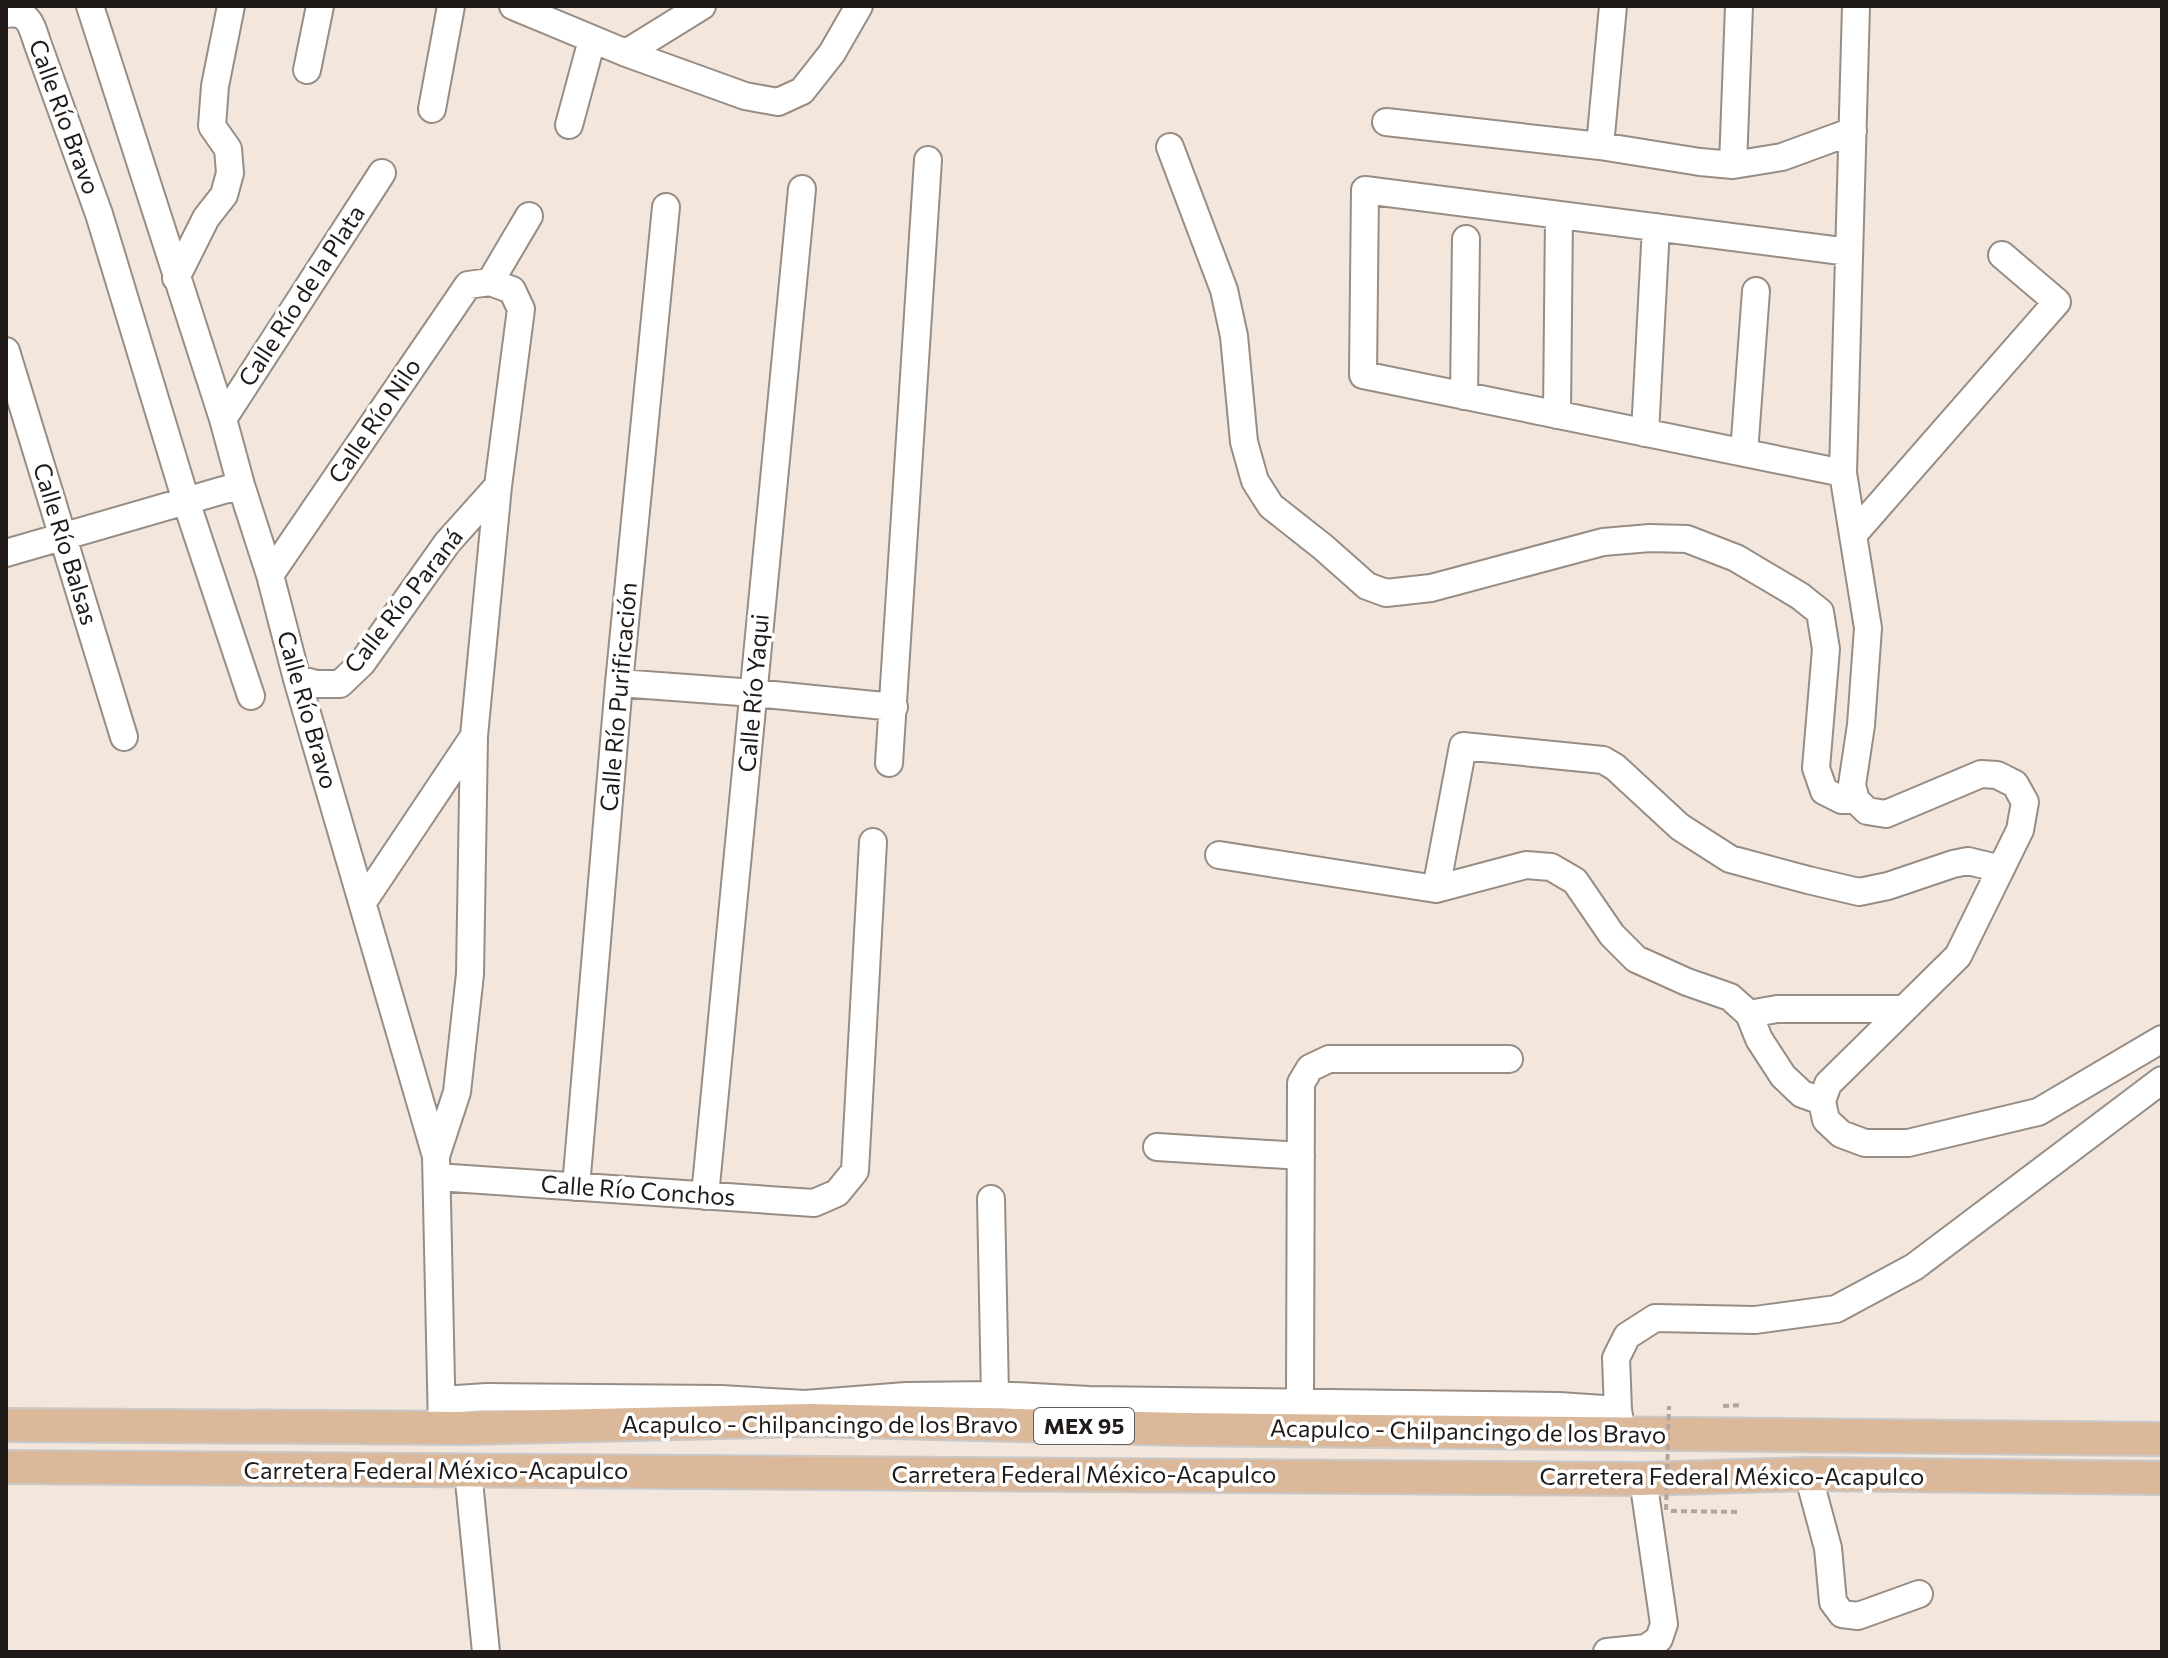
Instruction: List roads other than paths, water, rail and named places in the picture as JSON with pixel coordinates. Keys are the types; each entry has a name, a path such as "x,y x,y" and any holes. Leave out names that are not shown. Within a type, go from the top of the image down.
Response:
{"main road":[{"name":"Acapulco - Chilpancingo de los Bravo","path":"6,1425 442,1414 1184,1429 1620,1422 2162,1439"},
{"name":"Carretera Federal México-Acapulco","path":"6,1467 1643,1479 1808,1474 2162,1478"}],"street":[{"name":"Calle Río Bravo","path":"90,6 270,575 437,1166 442,1414"},
{"path":"176,278 206,218 224,195 230,173 228,149 212,126 215,86 231,6"},
{"path":"307,70 320,6"},
{"path":"432,109 451,6"},
{"path":"513,6 626,53 745,96 778,102 802,91 832,53 859,6"},
{"path":"626,53 702,6"},
{"path":"1600,146 1613,6"},
{"path":"1733,165 1739,6"},
{"path":"1856,6 1843,473 1868,628 1861,725 1852,785 1856,800 1867,811 1886,814 1981,774 1997,775 2015,784 2025,802 2020,830 1958,956 1828,1084 1822,1101 1826,1120 1841,1134 1865,1143 1908,1143 2038,1112 2162,1039"},
{"name":"Calle Río Bravo","path":"6,14 20,14 30,21 99,214 186,501 251,696"},
{"path":"569,125 592,40"},
{"path":"1386,122 1600,146 1733,165 1782,157 1853,131"},
{"path":"1170,147 1224,290 1234,336 1244,442 1255,481 1271,506 1367,586 1386,593 1431,588 1603,542 1687,539 1736,558 1800,596 1820,612 1826,649 1816,768 1824,791 1842,800 1856,800"},
{"path":"889,763 928,160"},
{"name":"Calle Río de la Plata","path":"223,419 382,173"},
{"name":"Calle Río Yaqui","path":"705,1196 802,189"},
{"path":"1843,473 1363,375 1365,190 1849,252"},
{"name":"Calle Río Purificación","path":"576,1187 619,683 666,207"},
{"path":"1557,415 1559,215"},
{"path":"437,1166 457,1092 470,974 474,736 498,486 521,309 512,290 490,282 529,216"},
{"path":"1645,433 1656,227"},
{"path":"1464,396 1466,239"},
{"path":"1853,535 2057,302 2002,255"},
{"name":"Calle Río Nilo","path":"270,575 468,285 490,282"},
{"path":"1744,453 1756,291"},
{"name":"Calle Río Balsas","path":"6,351 124,737"},
{"path":"6,553 241,485"},
{"name":"Calle Río Paraná","path":"297,679 317,684 340,684 362,663 447,543 498,486"},
{"path":"619,683 894,707"},
{"path":"363,902 474,736"},
{"path":"1436,889 1463,746 1603,760 1615,767 1680,827 1730,859 1859,892 1968,861 2001,869"},
{"name":"Calle Río Conchos","path":"437,1166 576,1187 705,1196 814,1203 837,1193 855,1171 873,842"},
{"path":"1219,855 1436,889 1526,865 1551,867 1575,881 1612,935 1636,959 1730,997 1749,1014 1759,1039 1783,1076 1802,1094 1822,1101"},
{"path":"1749,1014 1777,1009 1904,1009"},
{"path":"1300,1402 1301,1083 1310,1068 1329,1059 1509,1059"},
{"path":"442,1414 487,1397 721,1399 805,1404 906,1396 995,1395 1089,1400 1559,1406 1620,1422 1616,1358 1627,1336 1655,1318 1755,1320 1836,1309 1914,1267 2162,1080"},
{"path":"1157,1147 1301,1156"},
{"path":"991,1199 995,1395"},
{"path":"468,1471 486,1652"},
{"path":"1808,1474 1828,1548 1833,1602 1842,1614 1858,1616 1919,1594"},
{"path":"1607,1652 1646,1648 1659,1639 1664,1624 1643,1479"}]}
